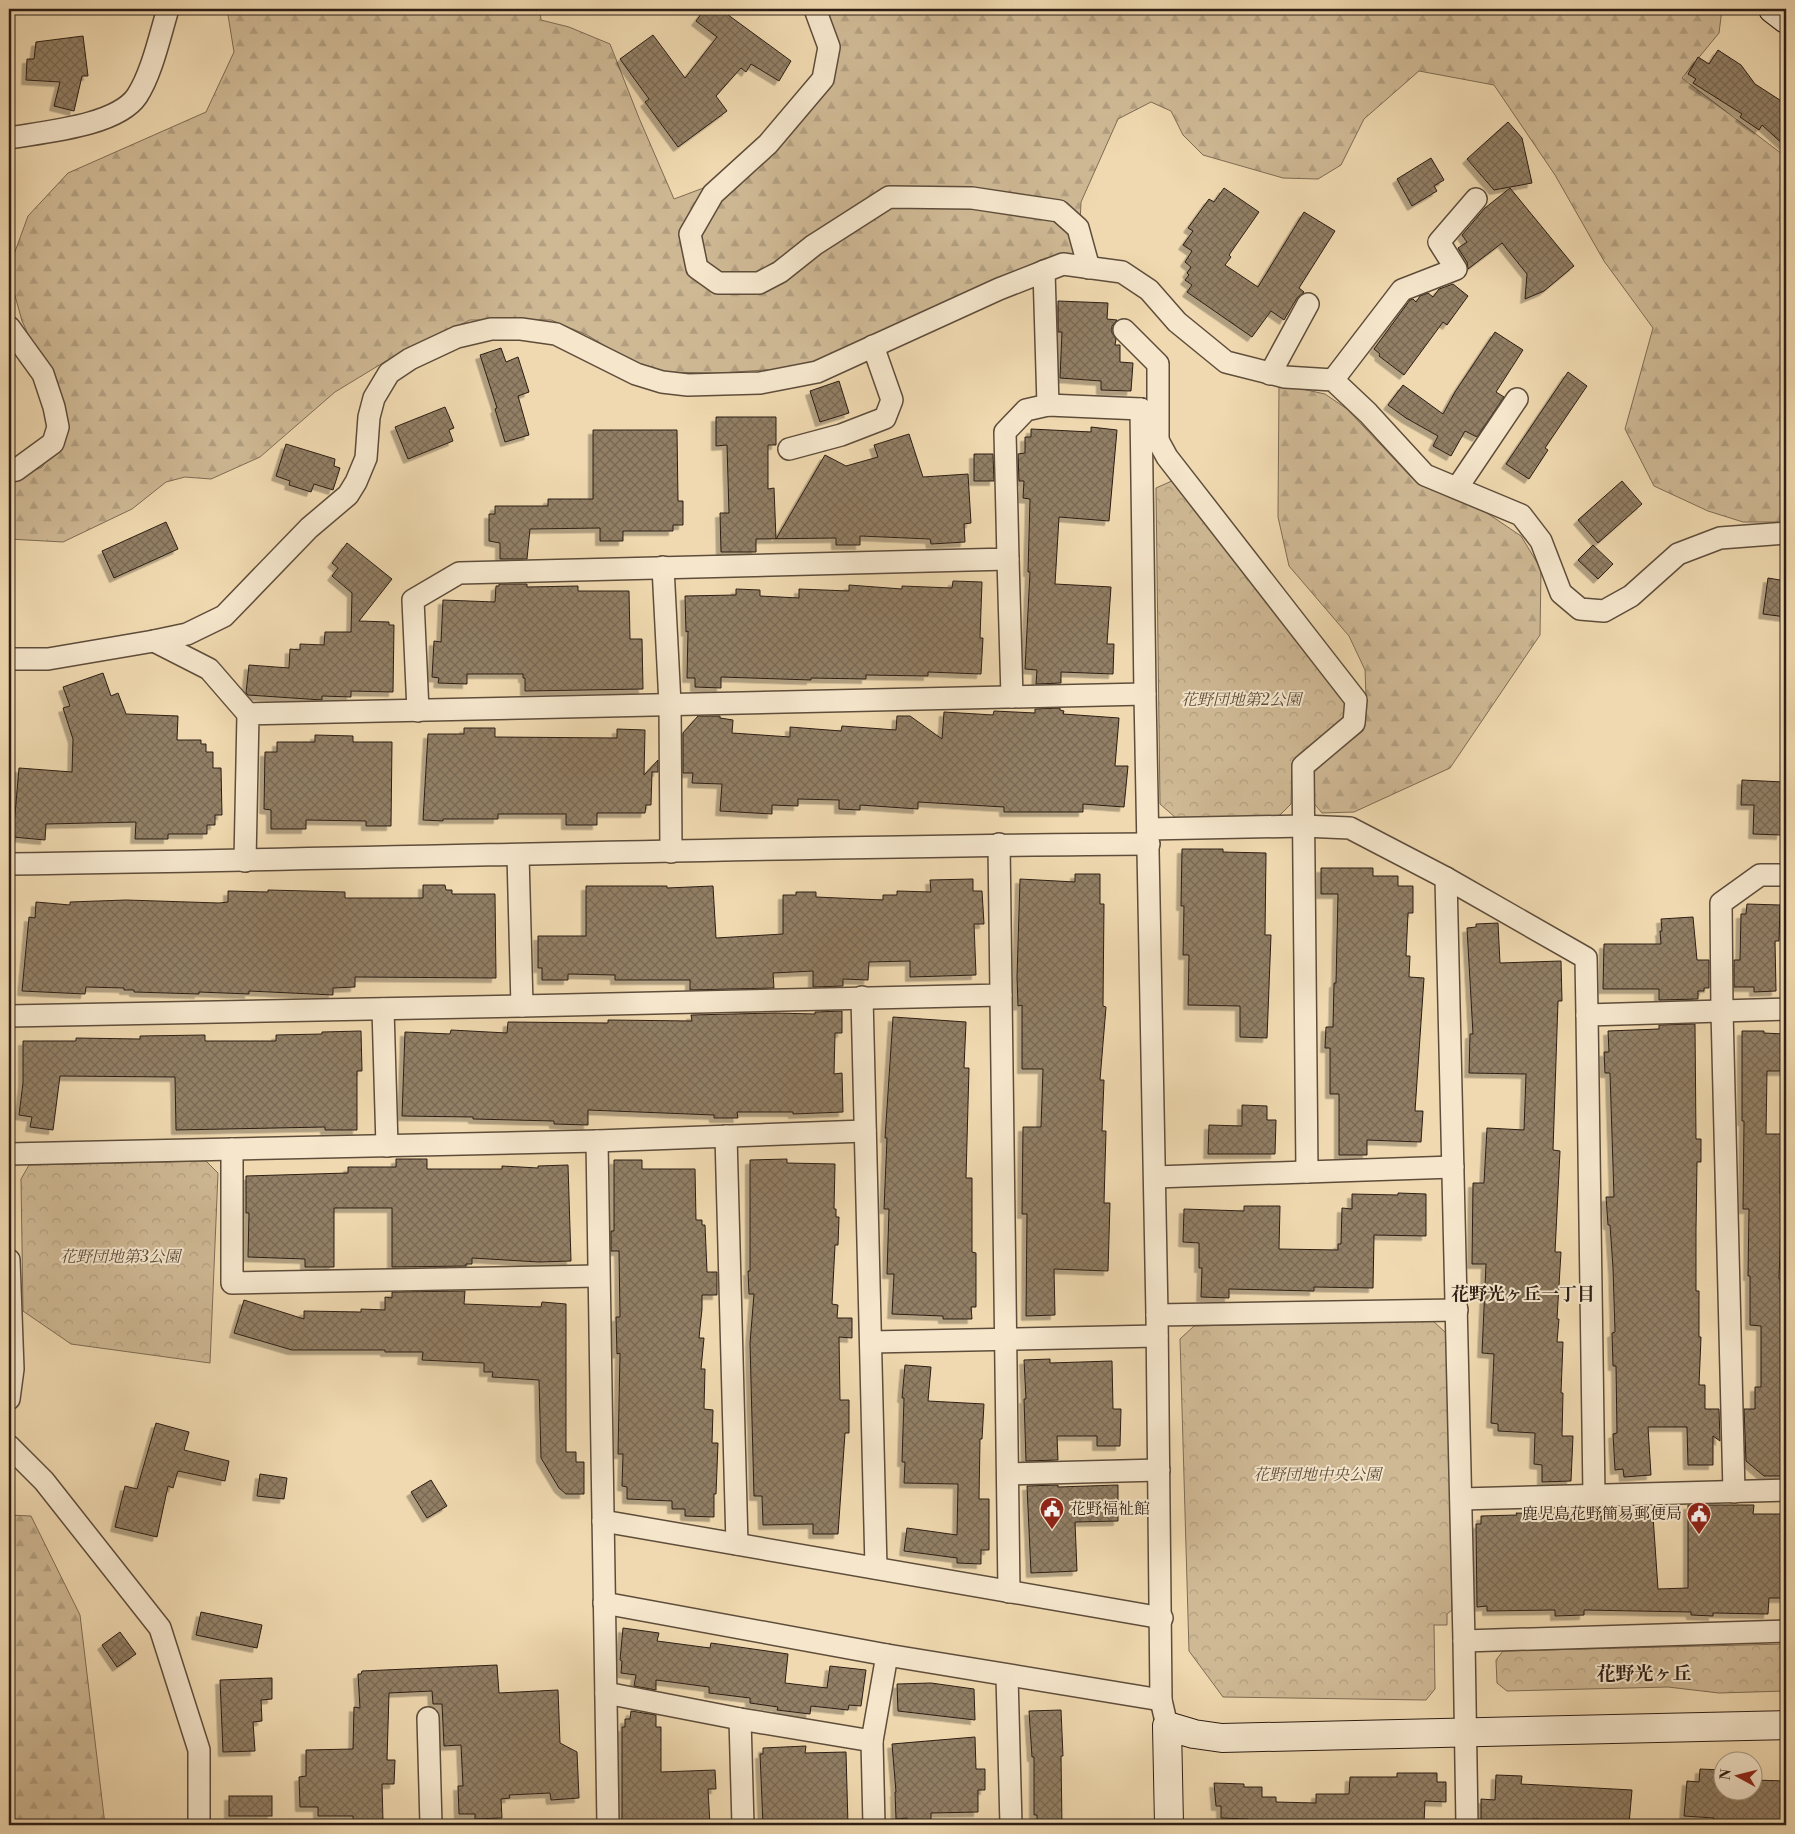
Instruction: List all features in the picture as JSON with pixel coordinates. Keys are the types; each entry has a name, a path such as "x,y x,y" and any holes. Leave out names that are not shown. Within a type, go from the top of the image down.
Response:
{"street":[{"path":"9,138 88,124 116,114 137,96 151,66 168,9"},
{"path":"815,9 829,47 823,79 768,144 713,194 690,234 697,268 718,283 759,283 780,272 814,245 889,197 972,198 1059,211 1078,228 1089,268"},
{"path":"1773,9 1786,19"},
{"path":"1333,380 1402,290 1456,269 1439,242 1476,199"},
{"path":"9,659 48,659 154,642 187,634 224,616 309,528 348,495 356,482 366,458 369,417 374,398 389,374 410,359 457,337 491,329 520,328 556,334 636,374 662,382 688,386 760,383 817,372 999,289 1063,264 1122,272 1149,290 1177,322 1226,362 1285,377 1333,380 1368,413 1425,475 1520,515 1541,541 1561,592 1580,609 1604,611 1631,596 1678,554 1720,538 1786,533"},
{"path":"1044,272 1048,405"},
{"path":"1270,374 1308,304"},
{"path":"9,327 43,374 54,407 58,427 53,443 16,470 9,471"},
{"path":"1124,330 1158,364 1158,441"},
{"path":"790,449 840,435 885,418 892,400 873,346"},
{"path":"1457,488 1517,399"},
{"path":"1012,697 1005,432 1026,410 1048,405 1141,409"},
{"path":"1141,409 1167,457 1356,700 1354,723 1303,766 1307,1172"},
{"path":"1141,409 1162,1618 1169,1825"},
{"path":"418,710 413,600 459,573 1008,559"},
{"path":"663,567 670,704 671,852"},
{"path":"154,642 209,669 248,714 245,861"},
{"path":"248,714 1145,694"},
{"path":"9,864 245,861 999,844 1303,826 1350,828 1446,878 1586,958 1594,1495"},
{"path":"999,844 1009,1592"},
{"path":"518,855 522,1006"},
{"path":"1734,1492 1721,903 1760,875 1786,875"},
{"path":"1446,878 1467,1825"},
{"path":"9,1016 1001,995"},
{"path":"862,997 876,1568"},
{"path":"383,1009 387,1146"},
{"path":"1587,1015 1786,1009"},
{"path":"9,1154 597,1141 866,1131"},
{"path":"726,1136 737,1544"},
{"path":"597,1141 608,1825"},
{"path":"232,1149 232,1283 598,1276"},
{"path":"1155,1177 1453,1167"},
{"path":"9,1260 12,1369 9,1399"},
{"path":"1157,1315 1456,1310"},
{"path":"871,1342 1157,1336"},
{"path":"9,1446 44,1481 160,1628 199,1750 199,1825"},
{"path":"1008,1474 1160,1470"},
{"path":"1461,1498 1786,1490"},
{"path":"604,1521 1162,1618"},
{"path":"604,1603 1007,1676 1164,1713 1194,1734 1222,1738 1465,1734 1786,1725"},
{"path":"1464,1641 1786,1632"},
{"path":"874,1825 872,1741 886,1655"},
{"path":"1007,1676 1011,1825"},
{"path":"606,1693 740,1719 872,1741"},
{"path":"428,1718 431,1825"},
{"path":"740,1719 743,1825"}],"green space":[{"path":"227,9 540,9 541,20 569,27 610,44 674,199 746,172 817,90 833,32 827,9 1722,9 1719,33 1682,78 1786,157 1786,522 1743,522 1708,511 1654,486 1625,429 1653,328 1604,261 1555,175 1494,85 1419,71 1364,119 1341,165 1318,179 1283,178 1203,155 1183,135 1171,111 1151,102 1118,119 1081,202 1079,247 1076,257 1045,258 833,355 794,368 720,373 659,372 635,364 587,335 551,320 470,320 386,361 335,392 260,457 211,479 185,477 166,482 132,509 63,542 9,539 9,482 42,467 66,435 67,419 22,321 9,274 9,268 28,216 68,173 206,112 234,52"},
{"path":"1279,384 1325,394 1347,409 1413,479 1438,492 1484,511 1521,536 1541,569 1540,635 1450,768 1354,812 1322,813 1311,800 1313,770 1363,731 1366,697 1365,670 1349,636 1289,566 1278,517"},
{"name":"花野団地第2公園","path":"1174,480 1346,702 1344,719 1292,763 1291,804 1278,817 1176,818 1160,804 1156,488"},
{"name":"花野団地第3公園","path":"206,1161 218,1173 210,1363 71,1344 23,1311 21,1179 29,1165"},
{"name":"花野団地中央公園","path":"1432,1320 1447,1334 1452,1610 1447,1614 1447,1625 1434,1625 1435,1689 1426,1700 1223,1697 1189,1651 1180,1339 1194,1326"},
{"path":"9,1515 31,1516 80,1615 105,1825 9,1825"},
{"path":"1786,1644 1786,1691 1719,1693 1668,1687 1507,1691 1497,1683 1496,1660 1503,1651"}],"building":[{"path":"705,9 720,9 791,61 779,81 751,64 746,72 741,68 716,96 727,111 678,147 645,102 649,99 620,59 653,35 685,78 717,37 696,21"},
{"path":"83,36 88,76 82,76 74,111 54,106 60,82 26,80 27,59 34,59 36,42"},
{"path":"1718,50 1741,65 1755,84 1786,104 1786,147 1762,125 1759,130 1740,117 1742,114 1693,83 1696,79 1688,74 1698,57 1709,64"},
{"path":"1508,122 1522,138 1532,183 1494,190 1467,159"},
{"path":"1431,158 1444,180 1434,186 1437,191 1412,206 1397,179"},
{"path":"1224,188 1259,212 1229,255 1231,257 1225,265 1258,287 1304,212 1335,231 1299,288 1304,292 1297,298 1284,320 1271,311 1252,337 1187,292 1192,285 1185,280 1189,275 1187,273 1191,267 1185,262 1192,251 1183,245 1193,231 1188,228 1209,199 1214,202"},
{"path":"1510,188 1574,266 1544,291 1525,299 1527,274 1502,243 1468,269 1467,262 1458,248 1467,242 1462,235 1485,208"},
{"path":"1453,284 1468,296 1447,325 1443,322 1404,375 1379,356 1380,354 1374,349 1410,300 1413,299 1416,302 1420,296 1428,293 1433,297 1439,289"},
{"path":"1058,301 1108,303 1107,319 1117,320 1112,326 1112,333 1116,339 1115,345 1120,345 1120,362 1133,363 1131,391 1101,390 1101,381 1060,378 1062,332 1058,332"},
{"path":"1495,332 1523,350 1496,392 1504,397 1477,437 1465,431 1451,456 1433,446 1438,436 1406,418 1388,405 1403,385 1443,414 1455,392"},
{"path":"501,348 506,362 518,357 529,392 518,396 529,435 505,442 495,409 497,408 480,355"},
{"path":"1568,372 1587,386 1545,448 1548,450 1529,479 1506,464"},
{"path":"839,381 849,413 820,422 810,391"},
{"path":"445,407 454,428 449,430 453,441 408,459 395,427"},
{"path":"716,417 776,417 776,445 768,445 768,489 774,488 776,539 756,539 756,552 721,552 720,513 729,513 727,445 716,446"},
{"path":"1091,427 1117,430 1109,521 1059,517 1055,584 1111,587 1107,644 1114,644 1113,674 1061,672 1061,683 1036,684 1037,670 1025,669 1030,572 1028,572 1030,499 1023,498 1024,481 1019,481 1018,454 1025,453 1025,437 1031,437 1031,429 1091,432"},
{"path":"593,430 677,430 678,501 683,501 683,525 673,525 673,531 623,531 623,541 600,541 600,528 530,529 527,559 500,559 500,543 489,541 489,514 495,514 495,506 548,506 548,499 593,499"},
{"path":"909,434 923,477 968,474 971,523 964,524 965,542 931,544 930,539 860,536 860,545 836,545 836,538 776,539 825,455 846,466 878,457 874,445"},
{"path":"286,444 335,459 334,466 340,468 333,490 314,484 311,492 289,485 290,481 276,476"},
{"path":"974,454 993,454 994,481 974,481"},
{"path":"1622,481 1642,504 1598,543 1578,520"},
{"path":"166,522 178,549 114,578 102,551"},
{"path":"347,543 392,579 359,621 389,622 389,625 394,625 393,692 351,691 351,697 322,696 322,700 248,695 246,693 249,665 289,668 290,649 300,650 300,644 324,645 325,632 351,632 352,593 332,576 338,568 332,563"},
{"path":"1593,545 1613,564 1598,579 1578,560"},
{"path":"1768,578 1786,581 1786,617 1763,614"},
{"path":"953,581 982,582 980,638 983,638 981,674 928,672 928,676 866,675 866,679 811,678 811,680 721,677 721,688 695,687 695,678 687,678 688,631 686,632 685,596 736,595 736,589 760,590 760,596 799,598 799,589 849,591 849,585 902,589 902,586 952,588"},
{"path":"499,584 527,584 527,587 578,586 578,591 629,591 630,639 642,639 643,689 525,691 525,678 523,678 523,674 467,674 467,684 438,683 439,678 432,677 434,641 441,642 443,600 495,602 496,586 499,586"},
{"path":"103,673 111,696 118,693 126,714 178,716 177,740 201,740 201,744 206,744 206,752 213,752 213,768 221,768 222,815 215,815 215,825 207,825 207,834 168,834 168,839 135,839 136,822 46,824 45,840 13,837 19,768 72,772 73,739 63,708 70,706 63,687"},
{"path":"1060,708 1060,710 1064,711 1063,714 1119,718 1115,766 1128,766 1124,807 1083,804 1083,812 1004,812 1004,807 918,802 918,809 860,805 860,810 839,809 839,800 798,799 798,806 772,805 772,814 720,811 722,784 692,783 693,773 683,773 683,733 698,716 720,716 720,718 733,720 732,733 790,737 790,727 841,731 842,726 896,730 897,716 910,716 942,739 944,712 993,715 994,711 1035,713 1035,709"},
{"path":"464,728 495,728 495,737 617,738 617,729 645,730 644,775 658,760 658,772 652,772 651,805 646,805 645,813 597,813 597,825 566,825 566,814 498,814 498,819 423,820 428,734 464,734"},
{"path":"315,735 353,736 353,742 392,742 391,826 366,826 366,821 306,820 306,829 271,829 271,810 264,809 265,752 277,752 277,742 315,742"},
{"path":"1742,780 1783,782 1781,835 1753,834 1754,805 1741,805"},
{"path":"1182,849 1223,849 1223,852 1266,853 1265,935 1271,935 1267,1038 1240,1037 1240,1006 1188,1005 1189,955 1183,955 1184,906 1181,906"},
{"path":"1321,868 1373,868 1373,876 1398,876 1398,886 1413,886 1413,913 1408,913 1406,956 1410,956 1409,977 1424,978 1415,1111 1423,1111 1421,1142 1367,1140 1367,1155 1339,1155 1339,1094 1330,1094 1330,1048 1325,1048 1326,1027 1333,1027 1338,894 1321,894"},
{"path":"1075,874 1100,874 1100,904 1104,904 1103,1006 1106,1007 1100,1080 1104,1080 1102,1131 1106,1131 1104,1203 1110,1203 1108,1271 1054,1269 1055,1315 1026,1316 1027,1214 1022,1214 1023,1127 1041,1127 1043,1069 1022,1069 1022,1005 1018,1006 1017,977 1020,879 1075,882"},
{"path":"973,879 973,891 982,891 984,924 974,924 976,975 910,977 910,961 869,962 868,980 843,979 843,986 813,987 813,971 773,973 774,988 690,990 690,980 615,980 615,975 568,974 568,980 542,980 542,968 538,968 538,936 586,936 586,886 667,886 667,888 713,886 716,938 783,934 783,895 796,895 796,892 816,892 816,897 883,900 883,895 897,895 897,891 931,892 930,880"},
{"path":"423,885 445,885 446,890 452,890 452,894 495,894 496,978 355,977 355,987 333,988 333,995 249,991 249,994 134,992 134,990 124,990 124,988 86,987 85,994 22,991 29,917 35,918 36,902 70,905 70,902 126,900 219,903 228,902 228,891 268,892 268,890 345,892 345,898 423,898"},
{"path":"1747,904 1780,905 1779,941 1775,941 1776,991 1754,992 1754,987 1734,987 1734,960 1740,960 1741,914 1746,914"},
{"path":"1693,917 1697,960 1709,960 1709,988 1704,988 1704,991 1698,991 1698,999 1659,1000 1659,989 1603,989 1604,944 1661,944 1661,919"},
{"path":"1498,923 1500,963 1561,961 1562,1001 1558,1001 1553,1150 1560,1151 1555,1252 1561,1252 1557,1342 1563,1342 1562,1436 1573,1436 1571,1481 1542,1482 1542,1465 1534,1464 1535,1433 1498,1431 1498,1424 1491,1423 1494,1354 1482,1353 1486,1264 1472,1264 1473,1183 1484,1183 1487,1128 1524,1130 1526,1074 1469,1073 1470,1034 1473,1034 1467,928 1476,927 1476,924"},
{"path":"842,1011 842,1033 835,1033 834,1074 842,1073 843,1112 793,1114 793,1112 737,1112 738,1118 714,1118 714,1115 588,1110 588,1125 554,1124 554,1121 473,1119 473,1117 402,1116 405,1032 450,1034 451,1030 507,1033 508,1022 608,1023 608,1020 692,1021 691,1015 815,1014 815,1012"},
{"path":"893,1017 966,1022 964,1068 969,1068 966,1178 972,1178 972,1252 976,1253 976,1307 971,1307 972,1319 943,1319 943,1316 892,1314 894,1274 887,1274 889,1209 884,1209 887,1138 885,1138"},
{"path":"1695,1024 1696,1139 1701,1139 1701,1162 1697,1162 1696,1229 1696,1291 1699,1291 1699,1337 1701,1337 1699,1385 1705,1385 1705,1409 1719,1409 1720,1441 1713,1436 1713,1465 1688,1465 1687,1427 1648,1427 1651,1475 1624,1477 1623,1469 1615,1470 1613,1434 1617,1433 1616,1366 1613,1366 1612,1333 1615,1332 1613,1268 1606,1197 1614,1197 1610,1073 1605,1073 1604,1052 1609,1052 1608,1031 1659,1029 1659,1025"},
{"path":"361,1031 362,1071 357,1071 357,1130 325,1130 325,1127 176,1130 175,1077 60,1076 53,1130 30,1127 32,1117 19,1115 23,1083 23,1041 76,1041 76,1038 140,1039 140,1036 205,1035 205,1041 276,1041 276,1035"},
{"path":"1742,1031 1764,1031 1764,1033 1784,1034 1784,1040 1786,1040 1786,1071 1767,1071 1766,1134 1781,1134 1780,1194 1782,1194 1779,1279 1786,1279 1786,1476 1764,1476 1746,1461 1744,1409 1755,1409 1755,1387 1761,1387 1761,1326 1750,1325 1750,1276 1748,1276 1749,1209 1743,1209"},
{"path":"1242,1105 1267,1106 1267,1120 1276,1120 1275,1154 1208,1154 1209,1125 1242,1126"},
{"path":"396,1159 427,1159 427,1169 502,1169 502,1166 538,1168 538,1166 568,1165 571,1261 539,1262 472,1258 472,1264 466,1264 466,1266 392,1267 392,1208 334,1208 334,1267 305,1267 305,1259 248,1257 249,1213 246,1213 246,1176 348,1173 348,1167 396,1167"},
{"path":"787,1159 787,1163 835,1164 834,1209 836,1209 836,1217 839,1217 838,1245 835,1245 832,1304 838,1305 837,1318 852,1318 852,1338 839,1337 840,1400 849,1400 849,1433 845,1433 838,1534 813,1534 813,1524 763,1525 762,1496 754,1496 750,1343 754,1294 749,1294 748,1271 750,1271 750,1160"},
{"path":"614,1160 642,1160 642,1169 695,1169 696,1220 702,1220 702,1225 705,1225 707,1272 717,1272 717,1295 702,1295 699,1338 704,1338 701,1369 705,1369 704,1409 713,1410 712,1443 718,1443 714,1517 685,1516 685,1509 672,1509 672,1501 627,1499 627,1487 622,1486 623,1454 618,1454 620,1353 617,1354 616,1317 620,1317 619,1251 611,1251 611,1231 614,1231"},
{"path":"1398,1193 1426,1194 1426,1236 1374,1235 1373,1288 1314,1287 1314,1291 1229,1289 1229,1298 1201,1297 1202,1268 1199,1268 1199,1243 1183,1242 1184,1209 1244,1211 1244,1206 1280,1206 1279,1249 1338,1250 1338,1244 1341,1244 1342,1208 1352,1209 1352,1194 1398,1195"},
{"path":"465,1291 464,1304 541,1307 542,1302 566,1304 566,1452 576,1452 576,1462 584,1462 584,1494 566,1494 559,1488 541,1458 539,1380 492,1377 493,1372 484,1372 484,1363 422,1360 423,1352 292,1350 234,1333 244,1300 304,1319 304,1311 361,1312 361,1309 385,1310 385,1297 392,1298 392,1292"},
{"path":"1050,1359 1050,1363 1112,1361 1113,1409 1121,1409 1120,1446 1097,1446 1097,1436 1057,1436 1058,1460 1026,1461 1024,1360"},
{"path":"905,1365 931,1367 928,1401 984,1404 982,1439 980,1439 979,1499 989,1499 989,1550 981,1550 981,1564 957,1563 957,1558 904,1551 907,1528 957,1535 958,1484 904,1483 905,1462 902,1462 904,1398 902,1398"},
{"path":"156,1423 189,1432 184,1450 229,1461 225,1481 178,1471 173,1488 168,1486 157,1537 115,1527 125,1486 137,1489"},
{"path":"260,1474 287,1478 284,1499 257,1496"},
{"path":"431,1480 447,1506 427,1518 411,1492"},
{"name":"花野福祉館","path":"1058,1485 1058,1487 1118,1485 1118,1521 1075,1522 1077,1571 1031,1573 1027,1486"},
{"path":"1688,1505 1754,1505 1753,1514 1786,1514 1786,1598 1769,1598 1768,1614 1713,1613 1713,1616 1691,1615 1691,1612 1584,1610 1584,1615 1555,1616 1555,1610 1487,1611 1487,1606 1477,1607 1476,1524 1481,1524 1481,1516 1517,1515 1516,1513 1629,1517 1653,1516 1658,1589 1688,1588"},
{"path":"201,1612 262,1625 257,1648 196,1635"},
{"path":"623,1628 659,1633 657,1641 710,1648 711,1643 788,1654 785,1683 827,1688 830,1666 866,1670 861,1706 849,1705 848,1710 811,1706 810,1714 777,1710 778,1707 750,1703 750,1698 709,1693 709,1687 656,1680 656,1690 634,1686 636,1675 621,1673 622,1661 620,1660"},
{"path":"120,1632 136,1654 117,1667 102,1645"},
{"path":"497,1665 499,1693 558,1690 560,1743 577,1752 579,1798 551,1800 550,1793 509,1795 510,1798 501,1799 502,1818 475,1819 475,1814 459,1814 458,1786 463,1786 461,1745 444,1746 442,1704 433,1704 432,1691 389,1693 387,1760 395,1760 394,1784 382,1784 383,1821 353,1821 353,1816 318,1816 318,1807 300,1807 299,1777 306,1776 306,1750 353,1749 354,1707 360,1708 358,1674 361,1674 362,1671"},
{"path":"272,1678 272,1699 261,1700 262,1721 253,1722 255,1751 223,1752 220,1680"},
{"path":"931,1683 974,1689 975,1720 898,1711 897,1684"},
{"path":"1061,1710 1063,1756 1061,1756 1062,1825 1037,1825 1037,1815 1034,1815 1034,1757 1032,1757 1029,1711"},
{"path":"631,1711 656,1715 656,1727 661,1727 661,1772 715,1770 716,1789 708,1789 710,1825 622,1825 622,1727 625,1727 625,1719 630,1719"},
{"path":"975,1737 976,1769 985,1769 985,1790 978,1790 978,1812 931,1813 931,1825 907,1825 907,1818 896,1819 892,1744"},
{"path":"806,1746 805,1753 846,1752 848,1825 763,1825 760,1754 763,1754 763,1748"},
{"path":"1700,1769 1712,1770 1712,1802 1762,1802 1762,1780 1786,1781 1786,1825 1713,1825 1714,1818 1684,1816 1687,1781 1699,1782"},
{"path":"1397,1773 1437,1773 1437,1782 1446,1782 1446,1802 1425,1801 1424,1823 1370,1822 1370,1824 1329,1825 1248,1825 1248,1819 1221,1818 1221,1806 1216,1806 1214,1783 1262,1787 1262,1797 1276,1797 1276,1802 1316,1803 1316,1794 1349,1794 1350,1777 1397,1777"},
{"path":"1496,1775 1522,1776 1521,1784 1632,1790 1629,1824 1533,1819 1533,1823 1481,1823 1481,1799 1495,1800"},
{"path":"229,1796 272,1796 272,1816 229,1816"}],"place":[{"name":"花野福祉館","path":"1052,1530"},
{"name":"鹿児島花野簡易郵便局","path":"1699,1535"}],"district":[{"name":"花野光ヶ丘一丁目","path":"1523,1294"},
{"name":"花野光ヶ丘","path":"1644,1674"}]}
